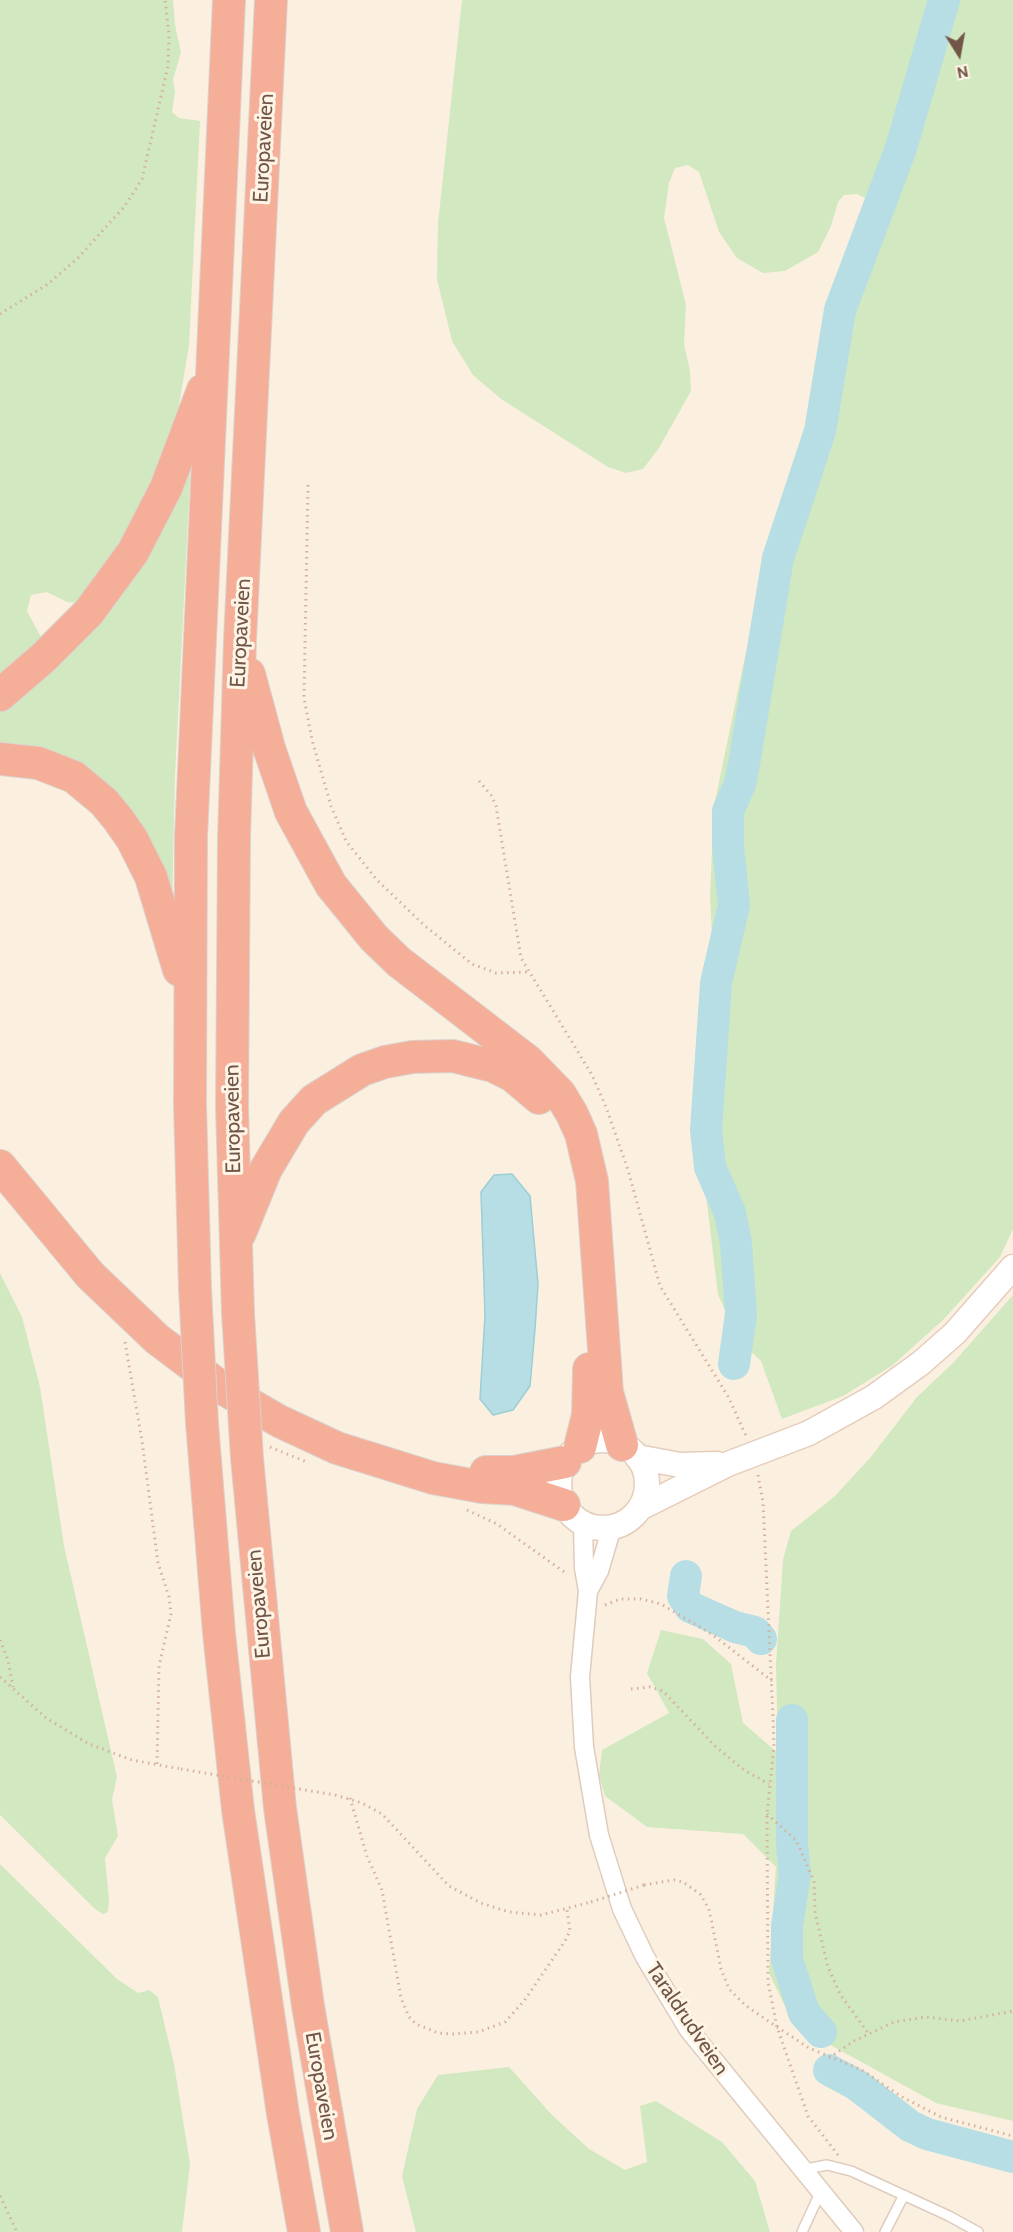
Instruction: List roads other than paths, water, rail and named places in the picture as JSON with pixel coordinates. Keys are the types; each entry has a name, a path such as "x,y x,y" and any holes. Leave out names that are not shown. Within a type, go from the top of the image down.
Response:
{"highway":[{"name":"Europaveien","path":"229,0 190,837 189,1009 195,1288 202,1423 219,1633 238,1810 281,2102 304,2232"},
{"name":"Europaveien","path":"272,0 240,640 232,1001 238,1313 261,1631 286,1855 308,2006 347,2232"},
{"path":"0,695 43,658 89,612 133,552 166,488 212,367"},
{"path":"240,640 280,783 303,837 331,885 374,938 399,962 528,1061 560,1094 572,1114 581,1134 592,1181 607,1392 630,1451"},
{"path":"0,759 38,763 74,777 104,802 118,819 152,877 189,1009"},
{"path":"0,1152 47,1214 125,1297 164,1331 240,1387 343,1436 440,1467 472,1472 514,1472 572,1455 585,1432 590,1394 576,1184 568,1150 556,1120 531,1089 513,1076 474,1060 432,1056 385,1062 336,1084 314,1100 282,1141 266,1169 236,1245"},
{"path":"0,1166 90,1275 157,1339 222,1388 279,1420 337,1448 432,1478 482,1487 515,1489 573,1514"}],"main road":[{"path":"728,1464 680,1465 600,1440 572,1455 559,1484 573,1514 592,1526 612,1527 623,1523 640,1508 728,1464 831,1423 891,1385 955,1333 1013,1267"},
{"path":"630,1451 644,1469 647,1482 640,1508"}],"street":[{"name":"Taraldrudveien","path":"573,1514 588,1591 580,1677 584,1747 601,1843 622,1909 668,1999 720,2070 854,2232"},
{"name":"Taraldrudveien","path":"588,1591 599,1571 612,1527"}],"lane":[{"path":"801,2170 827,2165 851,2172 904,2195 978,2232"},
{"path":"802,2232 820,2193"},
{"path":"885,2232 904,2195"}],"water":[{"path":"512,1174 530,1196 538,1284 535,1329 530,1386 513,1410 493,1415 480,1399 485,1315 481,1192 494,1175"}],"waterway":[{"path":"734,1364 741,1314 736,1243 730,1213 710,1167 706,1130 716,983 734,905 728,847 728,811 740,784 744,764 778,558 820,431 840,310 901,148 944,0"},
{"path":"686,1576 683,1596 690,1607 735,1627 755,1632 761,1639"},
{"path":"792,1720 792,1844 795,1874 787,1926 787,1959 804,2013 821,2032"},
{"path":"829,2070 857,2085 910,2126 927,2134 1013,2157"}]}
